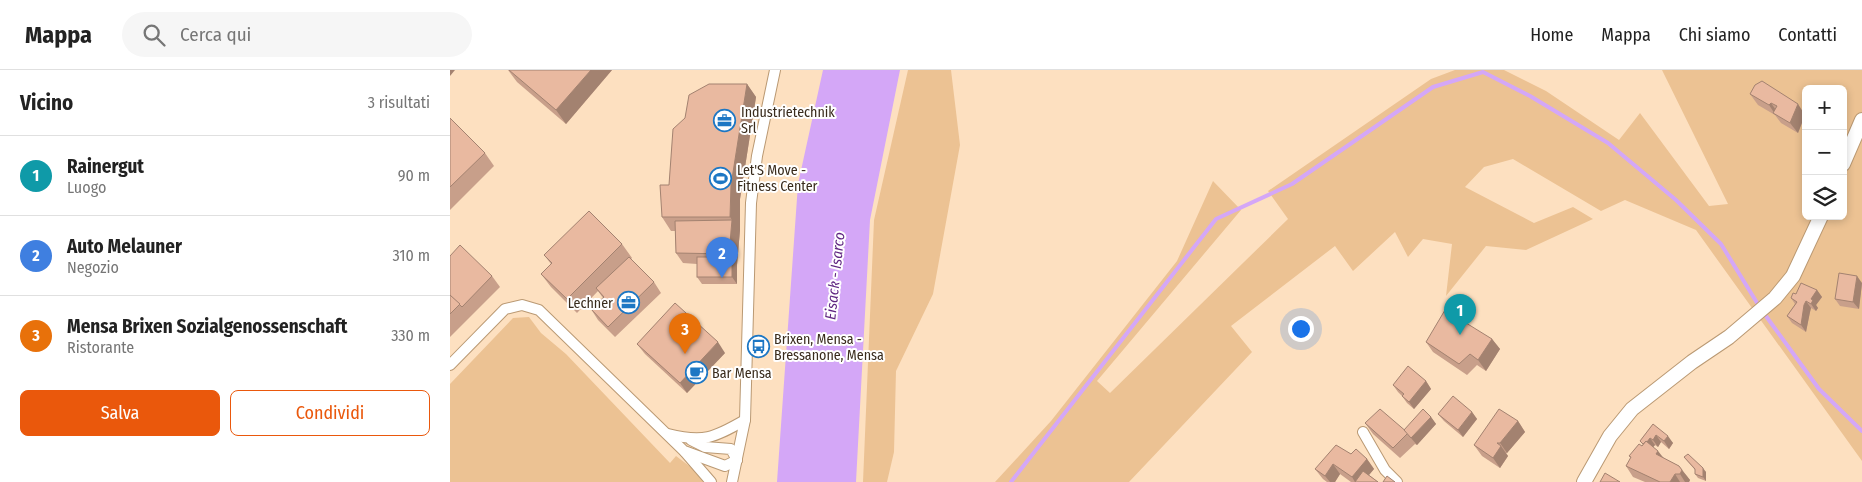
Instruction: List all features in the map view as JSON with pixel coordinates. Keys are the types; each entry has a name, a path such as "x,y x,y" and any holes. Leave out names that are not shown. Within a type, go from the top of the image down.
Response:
{"street":[{"path":"732,482 744,420 751,204 757,156 774,70"},
{"path":"1847,155 1862,120"},
{"path":"1584,482 1610,436 1632,409 1692,362 1728,337 1775,298 1793,276 1819,220"},
{"path":"450,365 505,309 522,305 539,310 668,434 711,482"},
{"path":"690,440 722,433 744,420"},
{"path":"1363,432 1385,470 1397,482"},
{"path":"668,434 690,440 705,447 731,449 737,460"},
{"path":"684,451 725,466 737,460"}],"shaded area":[{"path":"908,70 951,70 960,145 933,294 896,371 894,452 887,482 863,482 874,220"},
{"path":"1455,70 1504,70 1546,91 1619,140 1640,113 1709,206 1728,204 1662,70 1862,70 1862,461 1696,230 1625,200 1601,211 1513,159 1484,167 1465,187 1534,223 1573,207 1593,219 1526,250 1486,246 1446,296 1452,244 1423,239 1408,257 1395,232 1353,271 1335,246 1231,326 1252,352 1129,482 995,482 1051,421 1177,261 1213,181 1241,210 1097,381 1110,393 1288,219 1268,191 1431,79"},
{"path":"529,317 541,333 566,354 670,463 676,456 700,474 705,482 450,482 450,384 513,318"}],"water":[{"name":"Eisack - Isarco","path":"823,70 900,70 870,220 856,482 777,482 798,184"}],"building":[{"path":"509,70 591,70 556,110"},
{"path":"1762,81 1798,104 1790,123 1773,113 1777,106 1771,103 1769,105 1750,94 1755,85"},
{"path":"709,84 747,84 731,185 730,217 662,217 660,185 669,185 673,129 685,118 689,95"},
{"path":"450,118 485,153 450,187"},
{"path":"589,211 622,244 567,299 541,274 552,263 544,255"},
{"path":"732,220 729,254 676,253 675,221"},
{"path":"460,245 492,276 462,307 450,295 450,256"},
{"name":"Lechner","path":"629,257 654,282 608,327 591,309 604,297 596,288"},
{"path":"697,257 732,257 732,277 697,277"},
{"path":"1839,273 1857,276 1853,302 1835,299"},
{"path":"1801,283 1817,290 1811,299 1813,300 1811,304 1806,301 1804,305 1801,325 1787,316 1797,302 1791,298 1793,293 1796,294"},
{"path":"450,295 460,304 450,314"},
{"path":"675,303 718,342 680,383 637,344"},
{"path":"1445,310 1492,339 1478,360 1470,354 1459,364 1426,342"},
{"path":"1408,366 1426,381 1409,402 1402,396 1404,394 1393,385"},
{"path":"1453,396 1472,412 1458,430 1438,414"},
{"path":"1380,409 1408,433 1393,448 1365,423"},
{"path":"1423,409 1431,417 1411,438 1404,430"},
{"path":"1499,409 1518,421 1500,443 1497,443 1501,446 1493,458 1474,445"},
{"path":"1653,424 1668,436 1664,441 1656,435 1653,440 1650,438 1643,444 1640,441"},
{"path":"1646,441 1658,451 1656,454 1679,466 1682,470 1680,474 1675,474 1670,482 1660,482 1626,466 1631,457 1629,456 1639,444 1642,446"},
{"path":"1336,445 1351,454 1356,449 1367,459 1352,477 1333,464 1325,476 1315,469"},
{"path":"1688,454 1703,468 1703,477 1695,474 1695,469 1684,457"},
{"path":"1363,471 1378,482 1355,482"},
{"path":"1605,473 1620,482 1600,482"},
{"path":"1387,476 1395,482 1383,482"}],"waterway":[{"path":"1011,482 1216,219 1292,184 1433,87 1483,72 1530,96 1608,143 1676,200 1721,244 1759,306"},
{"path":"1763,312 1819,389 1862,431"}],"place":[{"name":"Industrietechnik Srl","path":"725,120"},
{"name":"Let'S Move - Fitness Center","path":"721,178"},
{"name":"Auto Melauner","path":"722,278"},
{"name":"Lechner","path":"629,303"},
{"name":"Rainergut","path":"1460,335"},
{"name":"Brixen, Mensa - Bressanone, Mensa","path":"758,347"},
{"name":"Mensa Brixen Sozialgenossenschaft","path":"685,354"},
{"name":"Bar Mensa","path":"696,373"}]}
